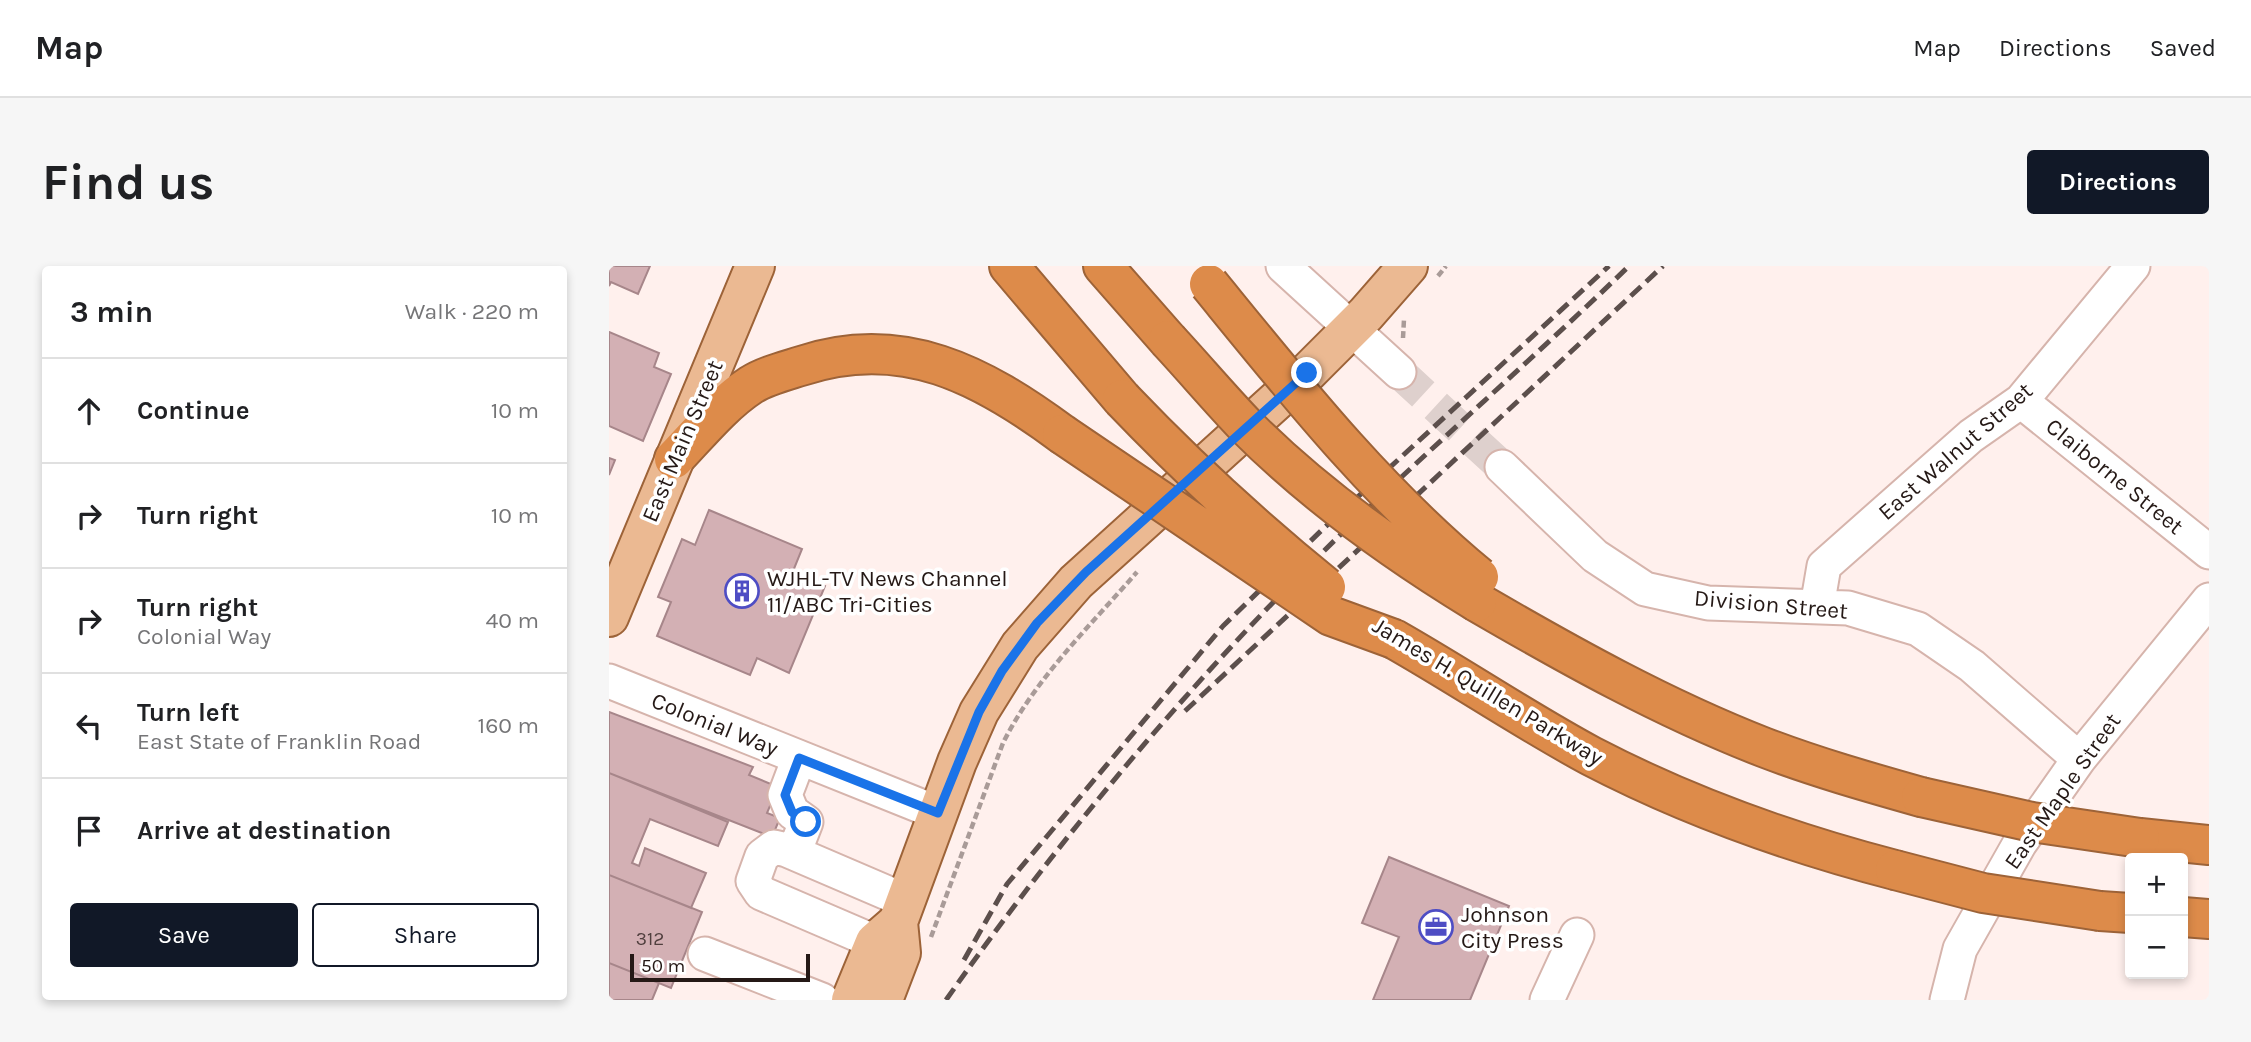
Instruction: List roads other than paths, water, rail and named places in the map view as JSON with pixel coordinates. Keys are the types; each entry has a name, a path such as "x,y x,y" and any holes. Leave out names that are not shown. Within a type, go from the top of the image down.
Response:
{"highway":[{"name":"James H. Quillen Parkway","path":"1009,266 1122,399 1173,452 1259,533 1394,639 1524,718 1615,767 1749,825 1835,855 1983,893 2115,912"},
{"path":"1103,266 1248,428 1326,497 1403,557 1478,590 1562,652 1703,722 1763,747 1921,797 2032,822 2209,845"},
{"path":"1202,275 1359,462 1433,538 1478,590"},
{"path":"674,459 719,412 752,385 809,363 872,354 911,356 979,380 1021,404 1331,616 1394,639"},
{"path":"2188,917 2209,919"}],"main road":[{"name":"East Main Street","path":"609,617 755,266"},
{"path":"851,1000 893,922 979,712 1002,671 1037,623 1081,577 1251,425 1352,330 1420,275"},
{"path":"883,1000 901,953 893,922"}],"street":[{"path":"1283,266 1393,367"},
{"name":"East Walnut Street","path":"1817,607 1824,566 1971,436 2021,401 2133,266"},
{"name":"Claiborne Street","path":"2021,401 2209,552"},
{"name":"Division Street","path":"1502,467 1595,556 1645,589 1708,603 1848,608 1918,629 1972,666 2079,759"},
{"name":"East Maple Street","path":"1947,1000 1960,949 2020,843 2079,759 2209,600"},
{"name":"Colonial Way","path":"609,681 938,813"},
{"path":"794,853 806,822 792,812 785,795 799,758"},
{"path":"774,847 794,853 893,922 761,894 753,881 762,856 774,847"},
{"path":"1547,1000 1577,935"},
{"path":"705,954 822,1000"}],"tunnel":[{"path":"1399,372 1502,467"}],"railway":[{"path":"964,960 1007,884 1223,626 1325,527 1609,266"},
{"path":"946,1000 1082,819 1230,648 1335,540 1629,266"},
{"path":"1185,711 1663,266"}],"place":[{"name":"WJHL-TV News Channel 11/ABC Tri-Cities","path":"742,591"},
{"name":"Johnson City Press","path":"1436,927"}]}
